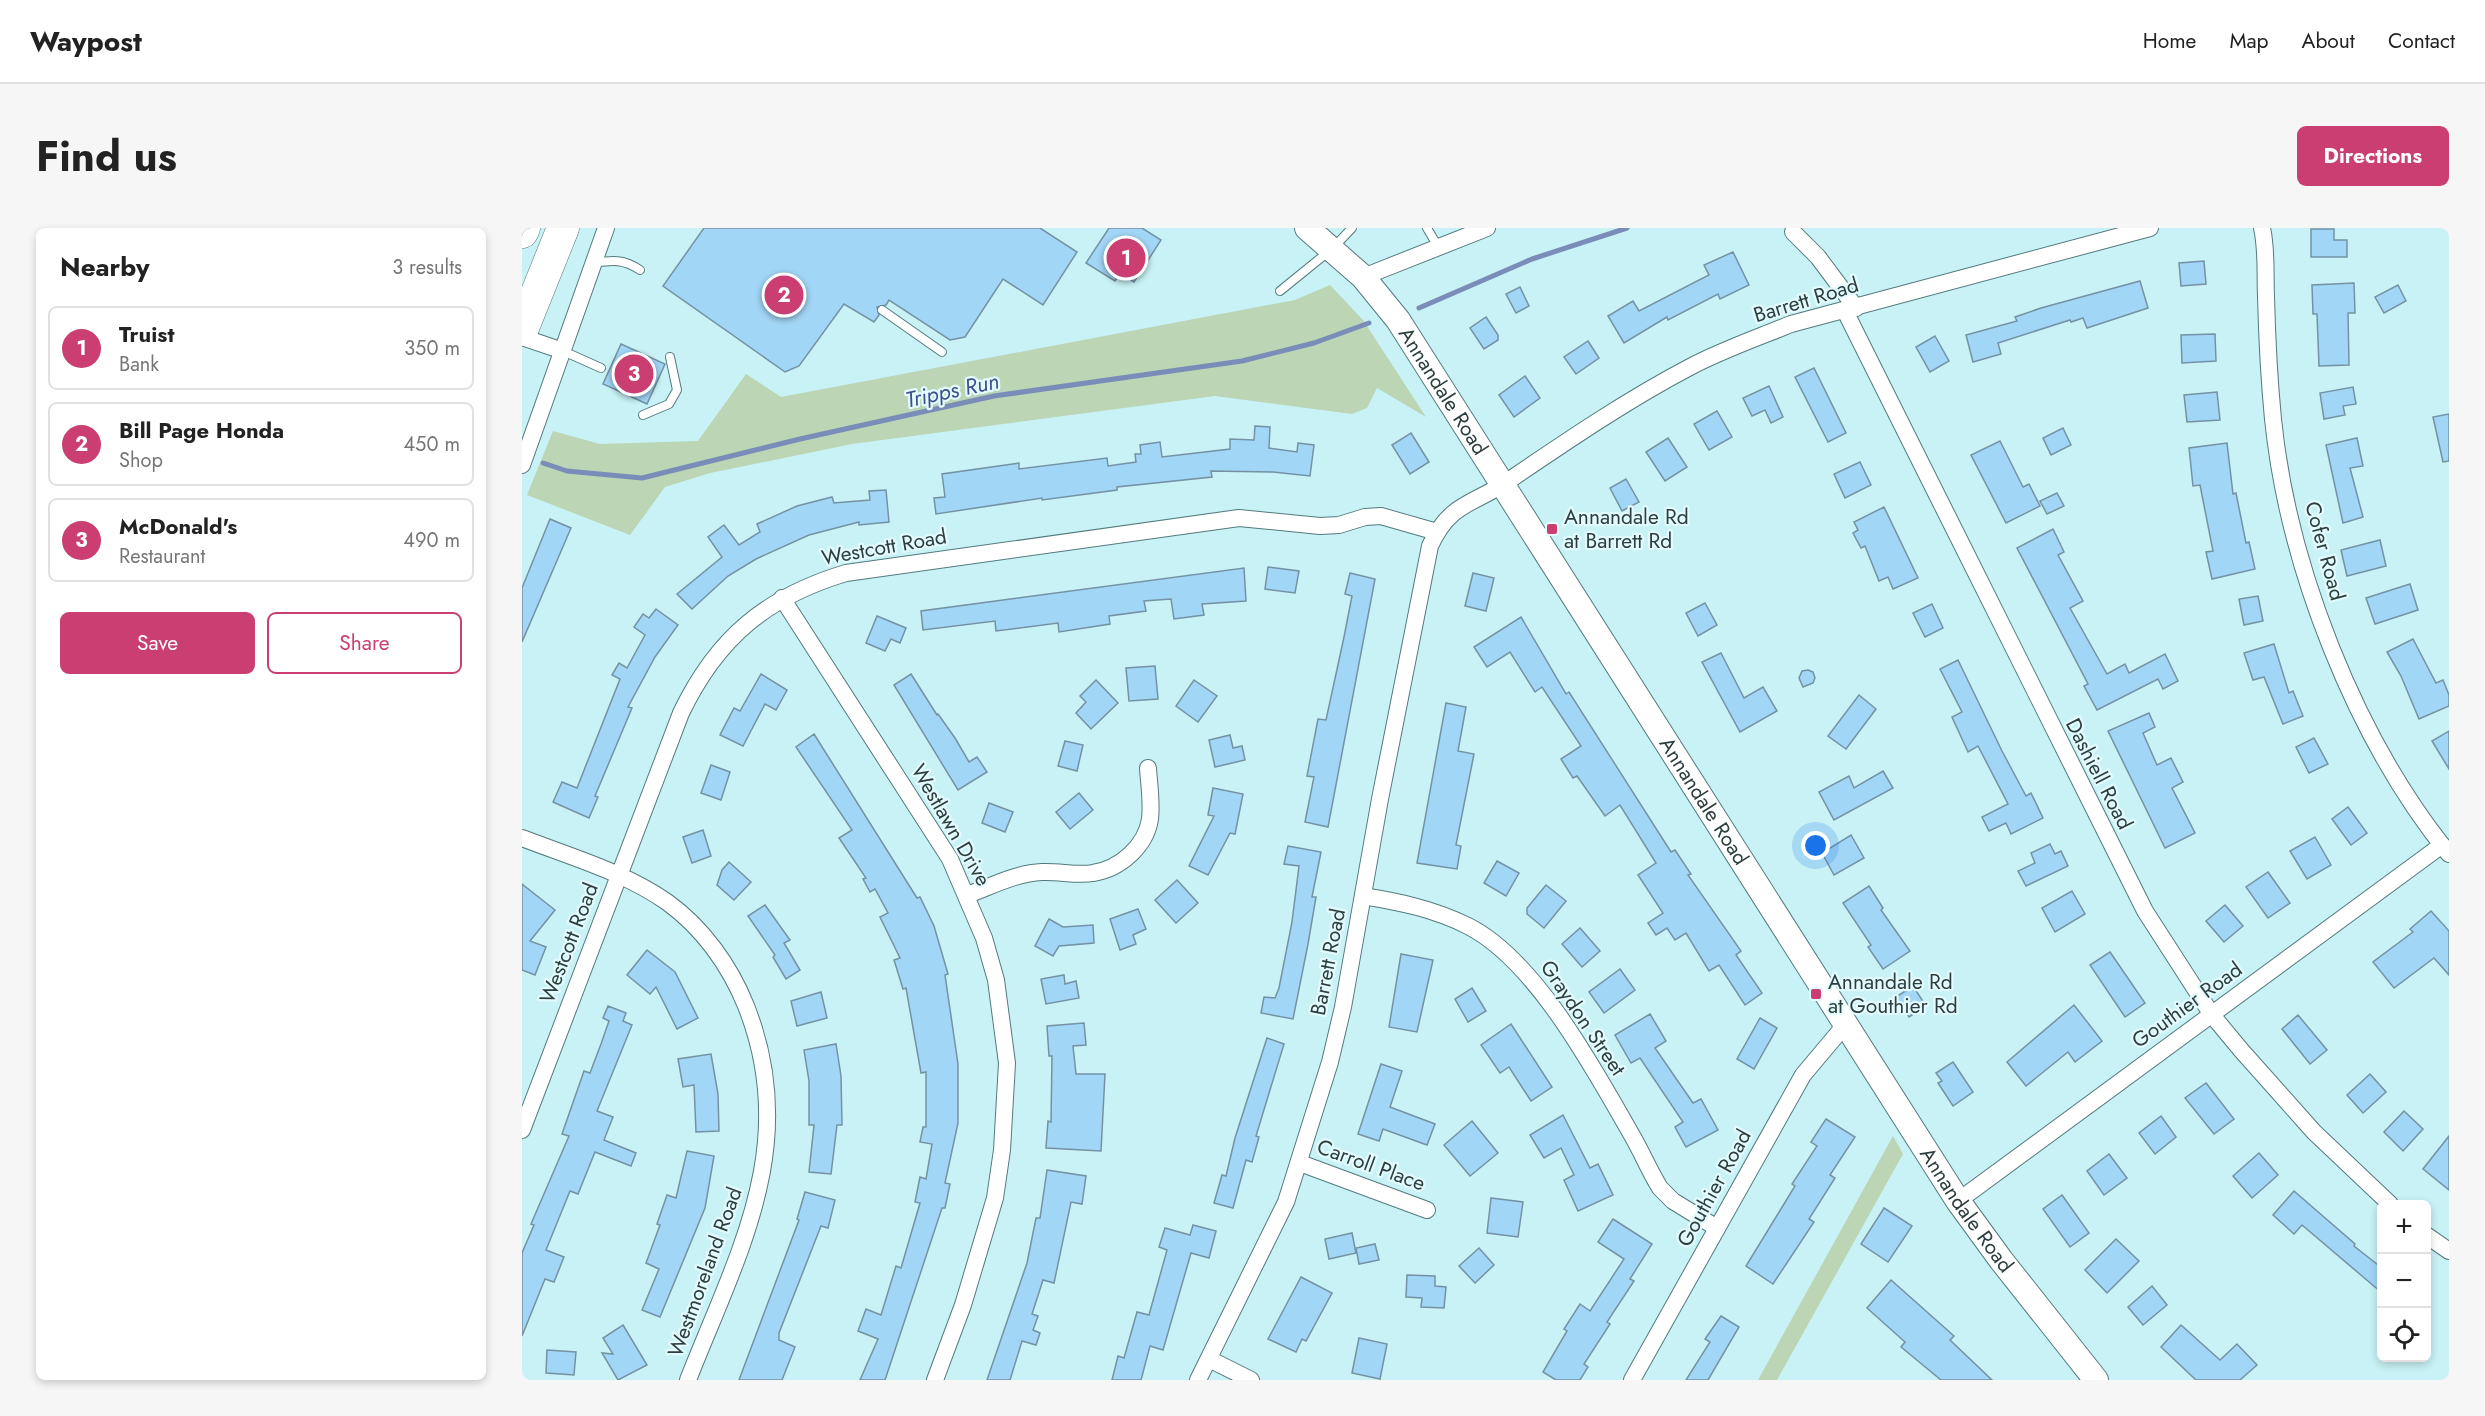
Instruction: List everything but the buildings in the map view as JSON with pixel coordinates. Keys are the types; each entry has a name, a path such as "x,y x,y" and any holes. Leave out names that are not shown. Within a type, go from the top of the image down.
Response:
{"highway":[{"path":"522,330 563,228"}],"main road":[{"name":"Annandale Road","path":"1307,228 1333,248 1363,277 1398,320 1505,483 1958,1201 2001,1260 2096,1380"}],"street":[{"path":"522,465 606,228"},
{"path":"1363,277 1437,245 1487,228"},
{"name":"Barrett Road","path":"1505,483 1612,412 1690,367 1791,324 2150,228"},
{"name":"Cofer Road","path":"2262,228 2268,361 2274,423 2283,482 2310,588 2326,635 2370,731 2410,798 2446,849"},
{"name":"Dashiell Road","path":"1793,232 1818,257 1850,310 2125,876 2212,1015 2314,1132 2386,1200"},
{"path":"522,337 563,351"},
{"path":"1437,532 1456,509 1505,483"},
{"name":"Westcott Road","path":"522,1130 681,713 695,684 734,634 757,614 782,598 816,582 846,573 1239,518 1320,526 1339,525 1365,517 1381,516 1437,532"},
{"name":"Barrett Road","path":"1198,1380 1271,1237 1300,1163 1330,1062 1430,546 1437,532"},
{"name":"Westlawn Drive","path":"782,598 925,817 967,895 996,980 1003,1017 1006,1084 995,1198 966,1295 935,1380"},
{"path":"967,895 1016,876 1042,872 1092,874 1122,861 1135,850 1150,819 1148,768"},
{"name":"Westmoreland Road","path":"522,838 619,876 668,903 693,924 714,949 741,994 758,1036 765,1071 768,1108 767,1148 762,1182 753,1215 688,1380"},
{"name":"Gouthier Road","path":"1958,1201 2212,1015 2446,849"},
{"name":"Graydon Street","path":"1363,896 1410,904 1440,913 1470,927 1519,964 1539,988 1581,1052 1660,1188 1673,1201 1717,1228"},
{"name":"Gouthier Road","path":"1632,1380 1803,1074 1845,1025"},
{"name":"Carroll Place","path":"1300,1163 1427,1210"},
{"path":"2431,1238 2449,1251"},
{"path":"1209,1359 1251,1380"}],"lane":[{"path":"1280,291 1333,248 1352,228"},
{"path":"1427,228 1437,245"},
{"path":"593,263 627,261 640,270"},
{"path":"882,310 942,352"},
{"path":"563,351 601,368"},
{"path":"643,415 669,404 677,390 670,357"}],"green space":[{"path":"1330,285 1363,320 1426,417 1377,388 1367,408 1352,414 1215,396 852,444 710,473 665,487 630,535 527,495 553,431 600,444 698,441 746,374 781,397 1295,300"},
{"path":"1893,1136 1903,1154 1777,1380 1758,1380"}],"waterway":[{"name":"Tripps Run","path":"1419,308 1532,259 1627,228"},
{"name":"Tripps Run","path":"543,463 567,471 642,478 800,439 994,396 1242,361 1314,343 1369,323"}],"place":[{"name":"Truist","path":"1126,258"},
{"name":"Bill Page Honda","path":"784,295"},
{"name":"McDonald's","path":"634,374"},
{"name":"Annandale Rd at Barrett Rd","path":"1552,529"},
{"name":"Annandale Rd at Gouthier Rd","path":"1816,994"}]}
